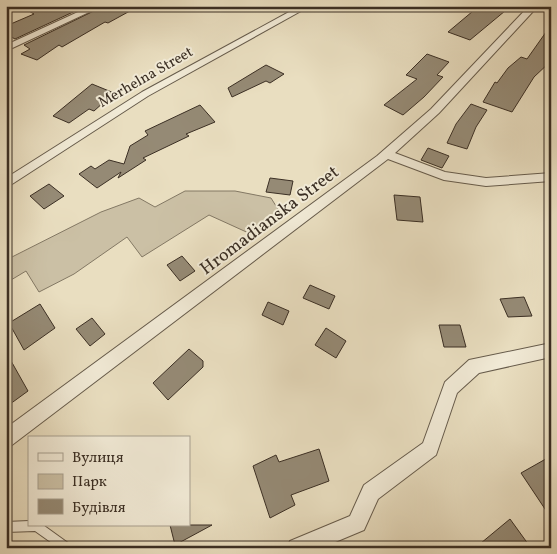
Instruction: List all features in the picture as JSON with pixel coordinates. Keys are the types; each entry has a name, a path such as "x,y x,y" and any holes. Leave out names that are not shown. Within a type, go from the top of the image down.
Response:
{"street":[{"path":"6,48 98,6"},
{"name":"Merhelna Street","path":"6,184 145,94 306,6"},
{"name":"Hromadianska Street","path":"6,440 387,154 435,110 532,6"},
{"path":"387,154 444,176 486,182 551,177"},
{"path":"297,548 357,523 371,492 430,449 451,388 475,366 551,350"}],"lane":[{"path":"6,527 36,526 65,548"}],"green space":[{"path":"185,191 235,191 271,198 281,214 253,235 209,215 142,257 127,237 74,274 39,292 26,271 6,283 6,260 101,212 139,198 155,207"}],"building":[{"path":"20,6 86,6 15,39 6,34 6,26 34,14"},
{"path":"104,6 139,6 108,23 105,22 62,47 59,45 37,60 21,54 30,49 24,45"},
{"path":"479,6 511,6 470,40 448,32"},
{"path":"551,25 551,61 534,77 512,112 483,102 495,82 497,83 508,68 521,57 527,59"},
{"path":"427,54 449,62 437,75 443,77 403,115 384,105 417,79 406,75"},
{"path":"266,65 284,74 270,83 266,81 232,97 228,88"},
{"path":"92,84 114,93 94,111 89,109 69,123 53,116"},
{"path":"471,104 487,110 476,127 467,149 447,143 456,124"},
{"path":"200,105 215,122 186,134 189,136 143,158 146,160 118,178 121,172 97,188 79,174 91,166 95,169 109,160 124,164 130,146 148,135 145,131"},
{"path":"428,148 449,156 442,168 421,160"},
{"path":"270,178 293,181 290,195 266,192"},
{"path":"49,184 64,196 44,209 30,196"},
{"path":"394,195 420,197 423,222 397,220"},
{"path":"182,256 195,271 180,281 167,265"},
{"path":"310,285 335,296 329,309 303,298"},
{"path":"524,297 532,316 508,317 500,299"},
{"path":"268,302 289,311 283,325 262,315"},
{"path":"40,304 55,328 24,350 9,323"},
{"path":"92,318 105,334 90,346 76,329"},
{"path":"439,325 460,325 466,347 444,347"},
{"path":"326,328 346,341 336,358 315,345"},
{"path":"189,349 203,361 203,367 168,400 153,383"},
{"path":"6,352 28,391 6,407"},
{"path":"319,449 329,481 291,495 295,505 270,518 253,466 276,455 279,462"},
{"path":"551,456 551,518 521,473"},
{"path":"510,519 531,548 475,548"},
{"path":"212,525 175,545 170,526"}]}
